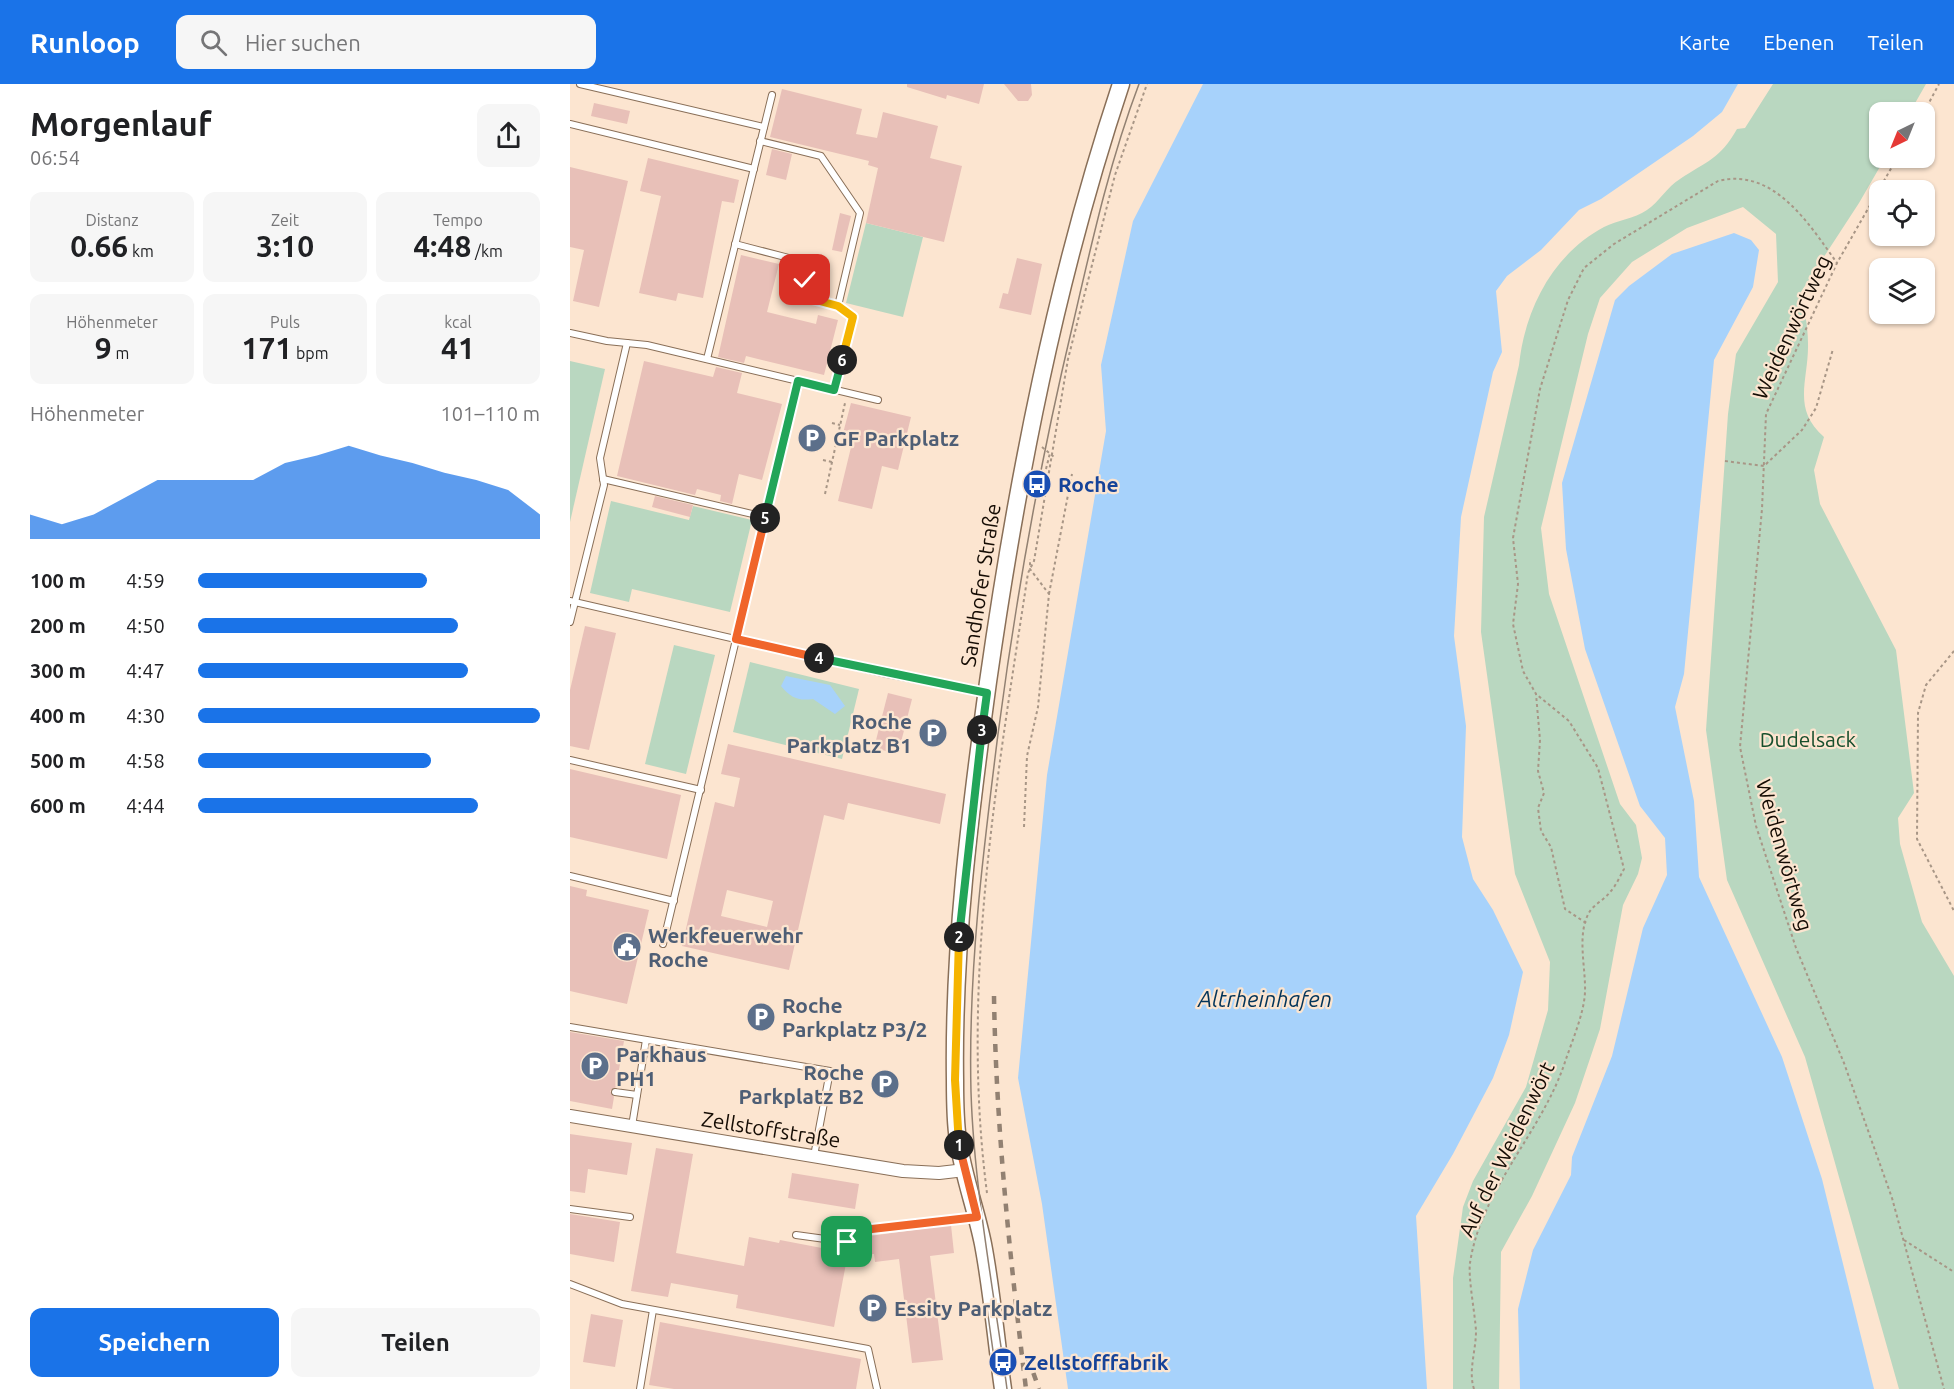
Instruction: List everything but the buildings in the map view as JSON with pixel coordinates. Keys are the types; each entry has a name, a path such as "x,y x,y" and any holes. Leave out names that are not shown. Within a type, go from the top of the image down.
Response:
{"street":[{"name":"Sandhofer Straße","path":"1003,1389 977,1217 958,1140 955,1080 958,947 975,773 1005,561 1028,436 1081,218 1121,84"},
{"name":"Zellstoffstraße","path":"570,1116 903,1171 939,1173 965,1170"}],"lane":[{"path":"580,84 764,127"},
{"path":"707,359 772,95"},
{"path":"570,124 754,169"},
{"path":"760,141 821,156 860,213 838,306"},
{"path":"735,244 789,258 798,295 838,306 853,317 834,390"},
{"path":"570,333 647,345 878,400"},
{"path":"570,622 572,602 604,485 600,458 627,343"},
{"path":"663,944 798,381"},
{"path":"603,479 765,518"},
{"path":"572,602 987,693"},
{"path":"570,760 700,790"},
{"path":"570,876 674,901"},
{"path":"570,1027 830,1071 814,1156"},
{"path":"632,1126 646,1040"},
{"path":"615,1092 637,1095"},
{"path":"570,1209 630,1217"},
{"path":"796,1235 847,1242 863,1230 977,1217"},
{"path":"570,1284 622,1304 868,1350 877,1389"},
{"path":"640,1389 653,1310"}],"path":[{"path":"1030,569 1034,561 1053,457 1068,359 1115,175 1147,84"},
{"path":"1929,102 1938,84"},
{"name":"Weidenwörtweg","path":"1891,168 1837,263 1766,414 1750,653 1740,747 1756,826 1792,937 1844,1063 1892,1198 1944,1389"},
{"path":"1536,694 1540,740 1538,771 1544,793 1538,808 1541,831 1551,847 1565,909 1586,923 1591,911 1612,891 1624,869 1598,768 1569,721 1536,694 1523,671 1513,624 1518,584 1513,538 1540,388 1568,300 1584,268 1614,244 1718,181 1734,177 1758,183 1781,196 1807,220 1837,263"},
{"path":"795,284 805,280 817,267"},
{"path":"1725,461 1764,466 1802,430 1816,408 1833,349"},
{"path":"825,494 847,393"},
{"path":"832,423 840,425"},
{"path":"1046,469 1050,453"},
{"path":"823,460 832,462"},
{"path":"1024,826 1027,756 1038,706 1049,594 1072,474"},
{"path":"985,1178 979,1108 978,1021 987,866 1030,559"},
{"path":"1030,569 1049,594"},
{"path":"1954,651 1926,686 1918,713 1917,839 1954,911"},
{"name":"Auf der Weidenwört","path":"1474,1389 1470,1376 1476,1355 1476,1329 1470,1266 1475,1238 1508,1170 1531,1134 1564,1065 1585,993 1583,969 1586,923"},
{"path":"1904,1240 1954,1272"}],"green space":[{"name":"Dudelsack","path":"1773,84 1926,84 1916,102 1869,102 1869,168 1879,168 1872,180 1869,180 1869,186 1859,203 1801,292 1808,337 1805,404 1814,426 1824,437 1814,470 1820,504 1896,650 1914,793 1898,818 1900,844 1922,922 1954,976 1954,1389 1899,1389 1805,1057 1727,880 1706,730 1728,414 1736,354 1778,282 1776,234 1743,207 1687,228 1632,262 1600,298 1588,334 1541,528 1549,594 1620,804 1636,825 1642,858 1638,874 1623,905 1600,1029 1575,1103 1532,1196 1501,1252 1499,1389 1453,1389 1453,1278 1463,1207 1473,1181 1526,1087 1548,1010 1550,962 1515,874 1481,632 1484,517 1522,344 1535,304 1556,268 1570,252 1586,238 1604,227 1647,210 1675,182 1719,153 1737,129 1745,128"},
{"path":"866,223 923,237 903,317 846,303"},
{"path":"570,361 605,369 570,522"},
{"path":"611,501 689,520 693,506 752,520 730,612 632,589 629,602 590,593"},
{"path":"674,645 715,655 686,774 645,764"},
{"path":"750,662 859,689 842,759 733,732"}],"water":[{"name":"Altrheinhafen","path":"1203,84 1738,84 1722,112 1693,136 1601,199 1579,210 1541,250 1507,276 1496,291 1502,352 1493,372 1461,517 1454,636 1466,726 1462,837 1473,879 1493,910 1523,972 1509,1035 1493,1078 1453,1154 1416,1216 1427,1389 1068,1389 1042,1204 1018,1078 1047,775 1106,431 1101,365 1133,221"},
{"path":"1734,233 1751,240 1759,250 1753,287 1714,360 1684,674 1675,707 1694,801 1699,877 1782,1057 1822,1179 1874,1389 1520,1389 1518,1309 1533,1250 1571,1175 1572,1157 1612,1056 1643,928 1667,875 1665,838 1640,806 1585,649 1566,549 1562,483 1615,300 1629,286 1672,254"},
{"path":"786,676 830,685 845,706 835,714 813,699 795,698 781,686"}],"tram line":[{"path":"1007,1389 980,1203 971,1092 974,957 982,868 1005,683 1039,479 1060,378 1101,205 1139,84"},
{"path":"987,1308 994,1358"}],"railway":[{"path":"994,996 1005,1193 1026,1389"},
{"path":"1028,1358 1039,1389"}],"place":[{"name":"GF Parkplatz","path":"812,438"},
{"name":"Roche","path":"1037,484"},
{"name":"Roche Parkplatz B1","path":"933,733"},
{"name":"Werkfeuerwehr Roche","path":"627,947"},
{"name":"Roche Parkplatz P3/2","path":"761,1017"},
{"name":"Parkhaus PH1","path":"595,1066"},
{"name":"Roche Parkplatz B2","path":"885,1084"},
{"name":"Essity Parkplatz","path":"873,1308"},
{"name":"Zellstofffabrik","path":"1003,1362"}],"route":[{"path":"805,280 795,284 798,295 838,306 853,317 834,390 798,381 736,639 887,674 987,693 975,773 964,883 958,947 956,1013 955,1080 958,1140 977,1217 863,1230 847,1242"}]}
